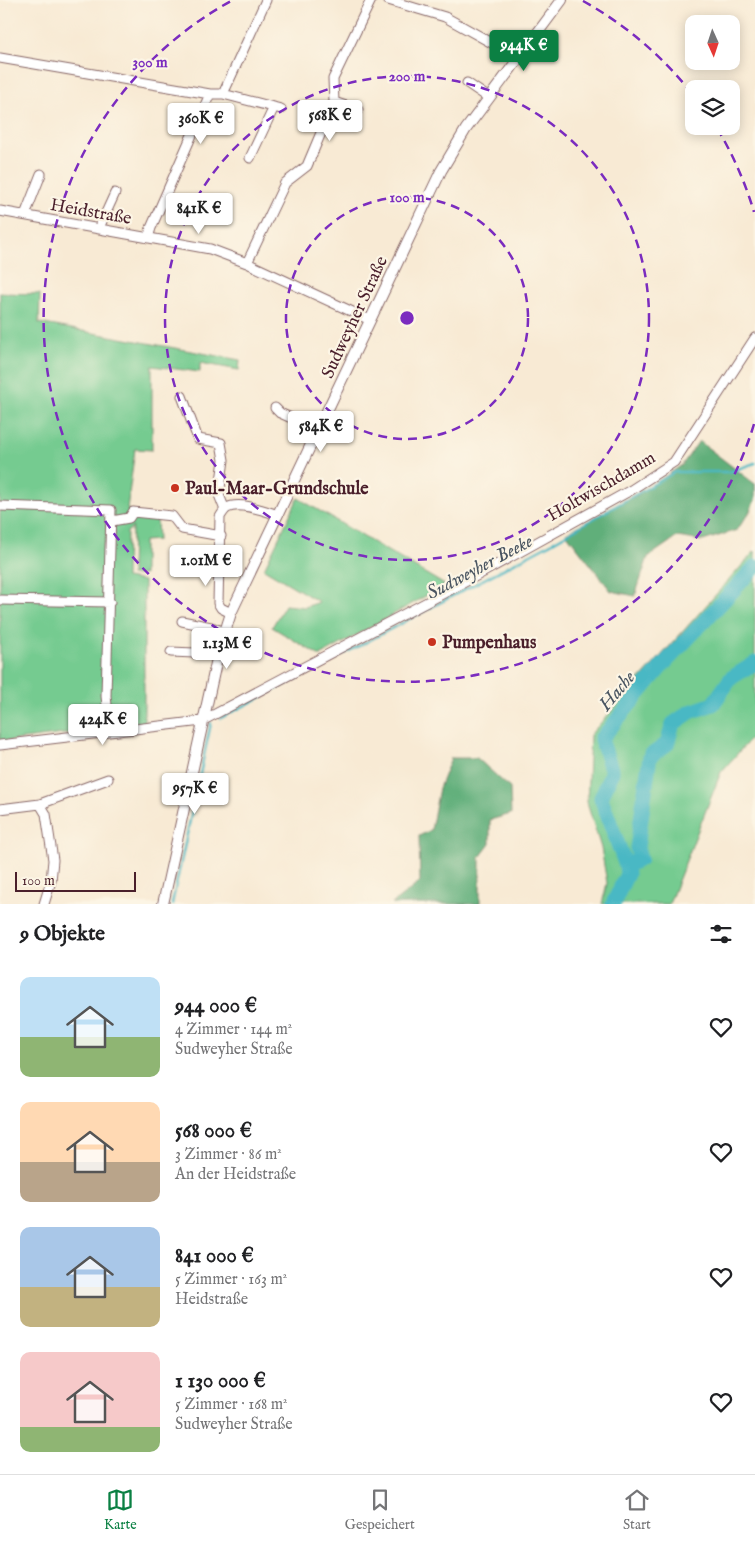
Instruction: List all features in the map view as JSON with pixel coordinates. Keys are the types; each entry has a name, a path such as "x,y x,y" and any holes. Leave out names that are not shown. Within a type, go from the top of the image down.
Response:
{"main road":[{"name":"Sudweyher Straße","path":"163,904 202,721 224,632 232,613 441,171 454,148 489,98 562,0"}],"street":[{"path":"223,94 266,0"},
{"path":"247,263 284,183 306,166 334,102 334,79 371,0"},
{"path":"388,0 444,17 519,58"},
{"path":"0,58 210,94 223,94 277,108 250,158"},
{"path":"467,83 489,98"},
{"path":"148,238 150,228 210,94"},
{"path":"334,102 358,110"},
{"path":"25,215 41,174"},
{"path":"99,228 115,193"},
{"name":"Heidstraße","path":"0,210 210,249 247,263 370,320"},
{"name":"Holtwischdamm","path":"202,721 480,574 630,490 674,462 755,338"},
{"path":"182,396 198,439 221,443 224,460 219,495 225,510"},
{"path":"275,408 280,413 318,430"},
{"path":"232,613 220,608 218,602 220,517 225,510 234,505 264,510 278,515"},
{"path":"0,506 111,510 106,696 108,714"},
{"path":"112,521 129,518 133,512 172,516 182,529 221,536"},
{"path":"0,600 110,602"},
{"path":"182,621 211,627 224,632"},
{"path":"171,652 218,654"},
{"path":"0,745 202,721"},
{"path":"0,809 40,804 108,779"},
{"path":"40,804 46,814 53,860 51,882 44,904"}],"green space":[{"path":"0,293 40,294 39,323 240,360 239,370 200,363 200,372 152,366 152,450 135,449 127,509 142,518 157,519 158,540 144,541 144,575 131,575 133,527 127,532 126,578 144,581 144,724 0,742"},
{"path":"699,441 755,484 755,500 749,513 737,530 703,541 677,537 648,557 635,596 611,591 566,533 639,494 682,465"},
{"path":"298,498 445,585 320,656 272,627 285,605 305,607 319,602 264,569"},
{"path":"755,551 755,734 721,772 669,904 602,904 607,883 601,848 587,803 590,735"},
{"path":"451,758 477,758 510,788 511,814 490,820 490,844 480,857 480,904 392,904 420,882 419,836 431,830 439,788"}],"waterway":[{"name":"Sudweyher Beeke","path":"221,718 544,547 675,472 729,472 755,463"},
{"name":"Hache","path":"613,904 627,874 626,866 601,798 612,772 601,739 662,666 755,567"},
{"name":"Hache","path":"626,866 640,859 637,848 650,756 667,744 673,724 690,712 713,704 731,678 755,663"},
{"name":"Sudweyher Beeke","path":"172,904 211,723"}],"place":[{"name":"Paul-Maar-Grundschule","path":"175,488"},
{"name":"Pumpenhaus","path":"432,642"}]}
